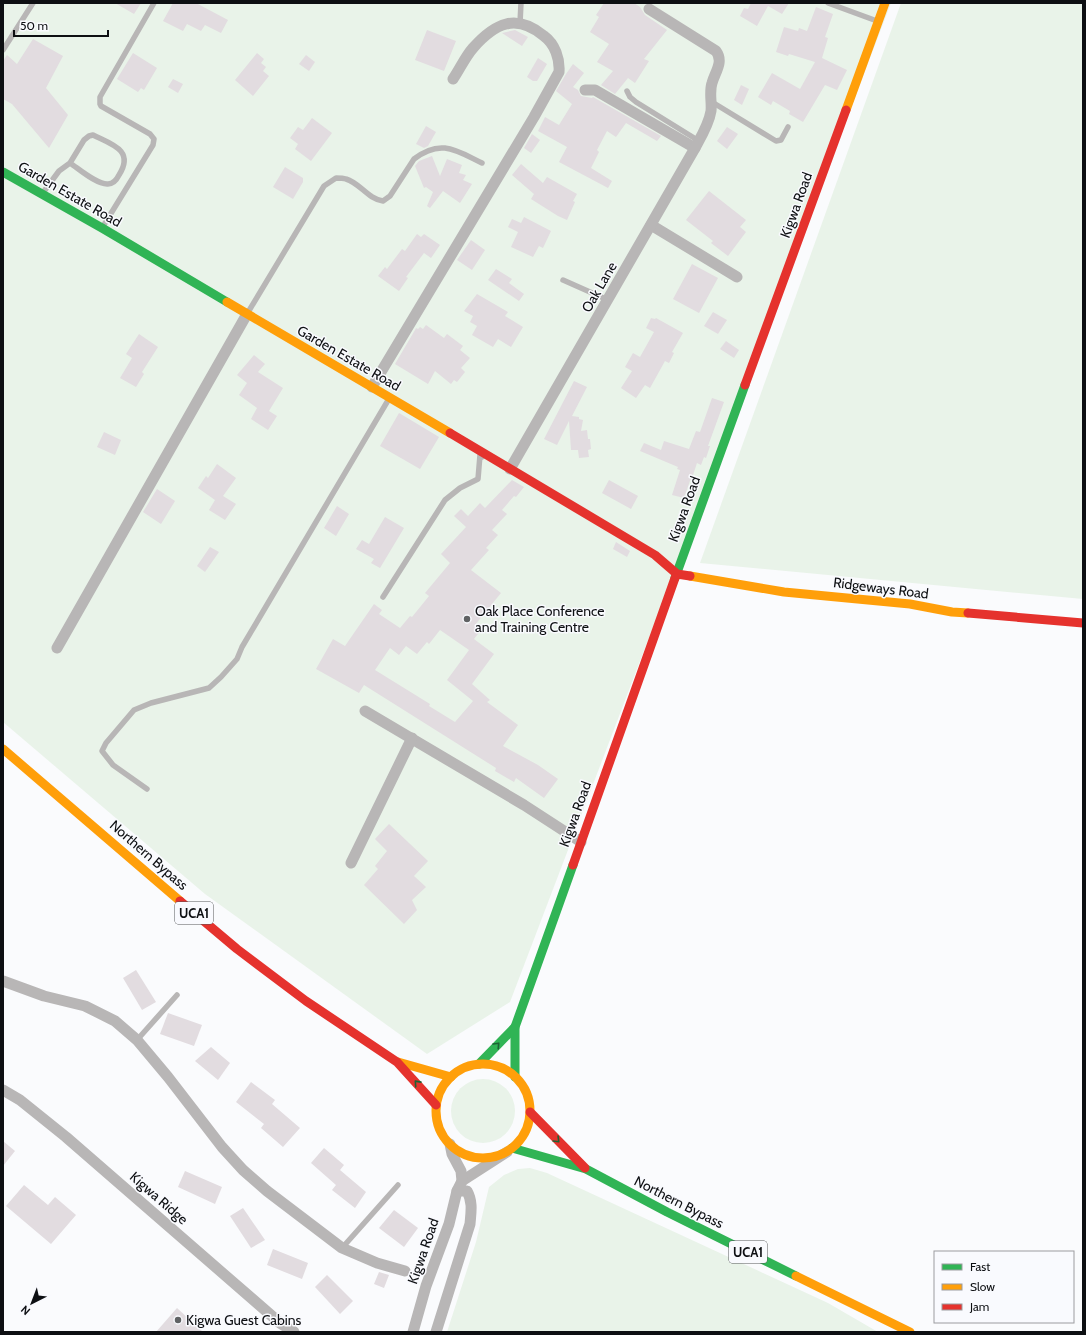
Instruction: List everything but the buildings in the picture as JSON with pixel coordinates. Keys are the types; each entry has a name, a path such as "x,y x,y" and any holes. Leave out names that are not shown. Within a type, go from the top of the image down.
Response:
{"street":[{"name":"Kigwa Road","path":"515,1027 677,574 885,3"},
{"name":"Oak Lane","path":"510,469 652,225 697,145 710,117 712,84 720,62 720,56 716,51 649,9"},
{"path":"372,387 534,117 559,72 560,64 556,52 548,38 535,28 520,23 506,23 486,36 472,49 453,80"},
{"path":"585,90 595,90 697,145"},
{"name":"Garden Estate Road","path":"3,172 102,228 390,397 655,555 677,574"},
{"path":"652,225 737,277"},
{"path":"58,648 247,314"},
{"name":"Ridgeways Road","path":"677,574 784,592 910,604 952,612 1083,623"},
{"path":"366,711 517,801 581,842"},
{"path":"351,863 412,738"},
{"name":"Northern Bypass","path":"3,749 237,949 306,1001 397,1062"},
{"path":"3,981 44,996 85,1006 115,1021 137,1040 168,1076 222,1147 243,1170 267,1191 342,1248 377,1263 405,1271"},
{"path":"479,1064 515,1027"},
{"path":"515,1027 515,1077"},
{"name":"UCA1","path":"397,1062 451,1076"},
{"name":"UCA1","path":"397,1062 436,1105"},
{"path":"459,1186 509,1150 517,1144 525,1132 530,1120 530,1106 527,1093 521,1083 502,1068 479,1064 468,1066 451,1076 439,1094 436,1105 436,1116 439,1128 450,1144 467,1155 480,1158 494,1157 509,1150"},
{"name":"Kigwa Ridge","path":"3,1090 20,1100 66,1137 280,1323 294,1332"},
{"name":"UCA1","path":"530,1112 586,1169"},
{"path":"450,1144 452,1154 461,1171 459,1186"},
{"name":"UCA1","path":"509,1150 586,1169"},
{"name":"Northern Bypass","path":"586,1169 667,1212 910,1332"},
{"path":"436,1332 470,1224 472,1211 470,1197 467,1191 459,1186"},
{"name":"Kigwa Road","path":"413,1332 426,1286 449,1224 459,1186"}],"lane":[{"path":"3,50 33,3"},
{"path":"102,228 153,145 154,140 150,134 101,106 100,97 154,3"},
{"path":"520,23 521,3"},
{"path":"828,3 879,21"},
{"path":"627,91 630,97 636,102 697,145"},
{"path":"712,102 776,140 781,140 788,127"},
{"path":"42,195 59,171 70,163 84,140 89,136 93,135 120,149 125,158 121,172 115,181 108,184 86,174 70,163"},
{"path":"247,314 324,186 336,178 346,179 359,186 376,200 383,201 390,196 414,159 420,154 443,147 451,148 482,163"},
{"path":"563,280 608,301"},
{"path":"146,789 113,765 102,752 106,744 134,710 151,703 210,688 237,659 242,647 390,397"},
{"path":"383,597 445,500 460,488 478,479 480,456 510,469"},
{"path":"137,1040 177,995"},
{"path":"342,1248 398,1185"}],"shaded area":[{"path":"3,3 891,3 510,1002 427,1054 205,894 3,722"},
{"path":"901,3 1083,3 1083,599 700,563"},
{"path":"483,1079 501,1084 506,1088 510,1093 515,1111 510,1129 506,1134 501,1138 483,1143 465,1138 460,1134 456,1129 451,1111 456,1093 460,1088 465,1084"},
{"path":"530,1168 547,1173 828,1303 878,1332 447,1332 476,1242 489,1187 504,1175 518,1169"}],"traffic: fast":[{"path":"3,172 102,228 227,302"},
{"path":"675,578 745,385"},
{"path":"515,1077 515,1027 573,865"},
{"path":"479,1064 515,1027"},
{"path":"512,1148 586,1169 667,1212 796,1276"}],"traffic: slow":[{"path":"846,110 885,3"},
{"path":"227,302 450,433"},
{"path":"690,576 784,592 910,604 952,612 968,613"},
{"path":"3,749 180,901"},
{"path":"398,1062 451,1077"},
{"path":"483,1064 501,1068 516,1078 526,1093 530,1111 526,1129 516,1144 501,1154 483,1158 465,1154 450,1144 440,1129 436,1111 440,1093 450,1078 465,1068 483,1064"},
{"path":"796,1276 910,1332"}],"traffic: jam":[{"path":"745,385 846,110"},
{"path":"450,433 655,555 677,574 690,576"},
{"path":"573,865 675,578"},
{"path":"968,613 1083,623"},
{"path":"180,901 237,949 306,1001 397,1062 436,1105"},
{"path":"530,1112 585,1168"}],"place":[{"name":"Oak Place Conference and Training Centre","path":"467,619"},
{"name":"Kigwa Guest Cabins","path":"178,1320"}]}
